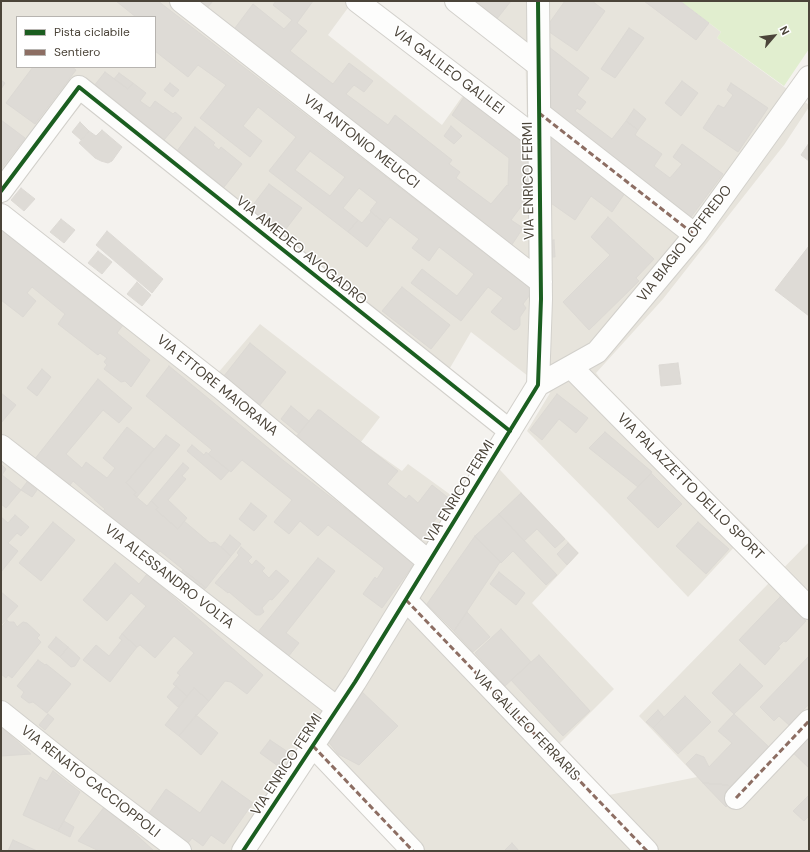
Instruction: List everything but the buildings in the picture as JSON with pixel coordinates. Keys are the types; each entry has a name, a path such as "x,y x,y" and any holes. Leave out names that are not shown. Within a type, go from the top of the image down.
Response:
{"street":[{"name":"VIA ANTONIO MEUCCI","path":"181,1 541,282"},
{"name":"VIA GALILEO GALILEI","path":"357,1 539,140"},
{"path":"456,1 538,65"},
{"name":"VIA ENRICO FERMI","path":"243,851 406,600 538,385 541,282 538,1"},
{"name":"VIA BIAGIO LOFFREDO","path":"538,385 597,352 695,235 809,77"},
{"name":"VIA AMEDEO AVOGADRO","path":"1,191 79,87 510,431"},
{"name":"VIA ENRICO FERMI","path":"538,113 695,235"},
{"name":"VIA ETTORE MAIORANA","path":"1,215 221,388 429,562"},
{"name":"VIA PALAZZETTO DELLO SPORT","path":"571,367 809,608"},
{"name":"VIA ALESSANDRO VOLTA","path":"1,446 337,708"},
{"name":"VIA GALILEO FERRARIS","path":"406,600 647,851"},
{"name":"VIA RENATO CACCIOPPOLI","path":"1,712 81,776 180,851"},
{"path":"736,798 809,721"},
{"path":"312,746 413,851"}],"shaded area":[{"path":"1,1 353,1 328,35 442,125 473,81 527,123 525,44 470,1 680,1 721,32 717,38 809,105 809,107 784,145 663,299 596,373 621,407 750,530 688,597 527,431 550,393 471,332 440,385 85,100 1,205"},
{"path":"1,205 217,374 260,324 380,417 361,442 402,471 408,464 455,498 482,451 579,553 532,603 614,689 559,744 609,795 697,777 639,716 809,542 809,851 399,851 313,759 257,851 1,851"}],"green space":[{"path":"680,1 809,1 809,49 784,86 717,38 721,32"}],"marked path":[{"path":"539,113 695,235"},
{"path":"406,600 647,851"},
{"path":"736,798 809,721"},
{"path":"313,746 413,851"}],"cycle path":[{"path":"243,851 355,682 538,385 541,299 538,1"},
{"path":"1,191 79,87 510,431"}]}
